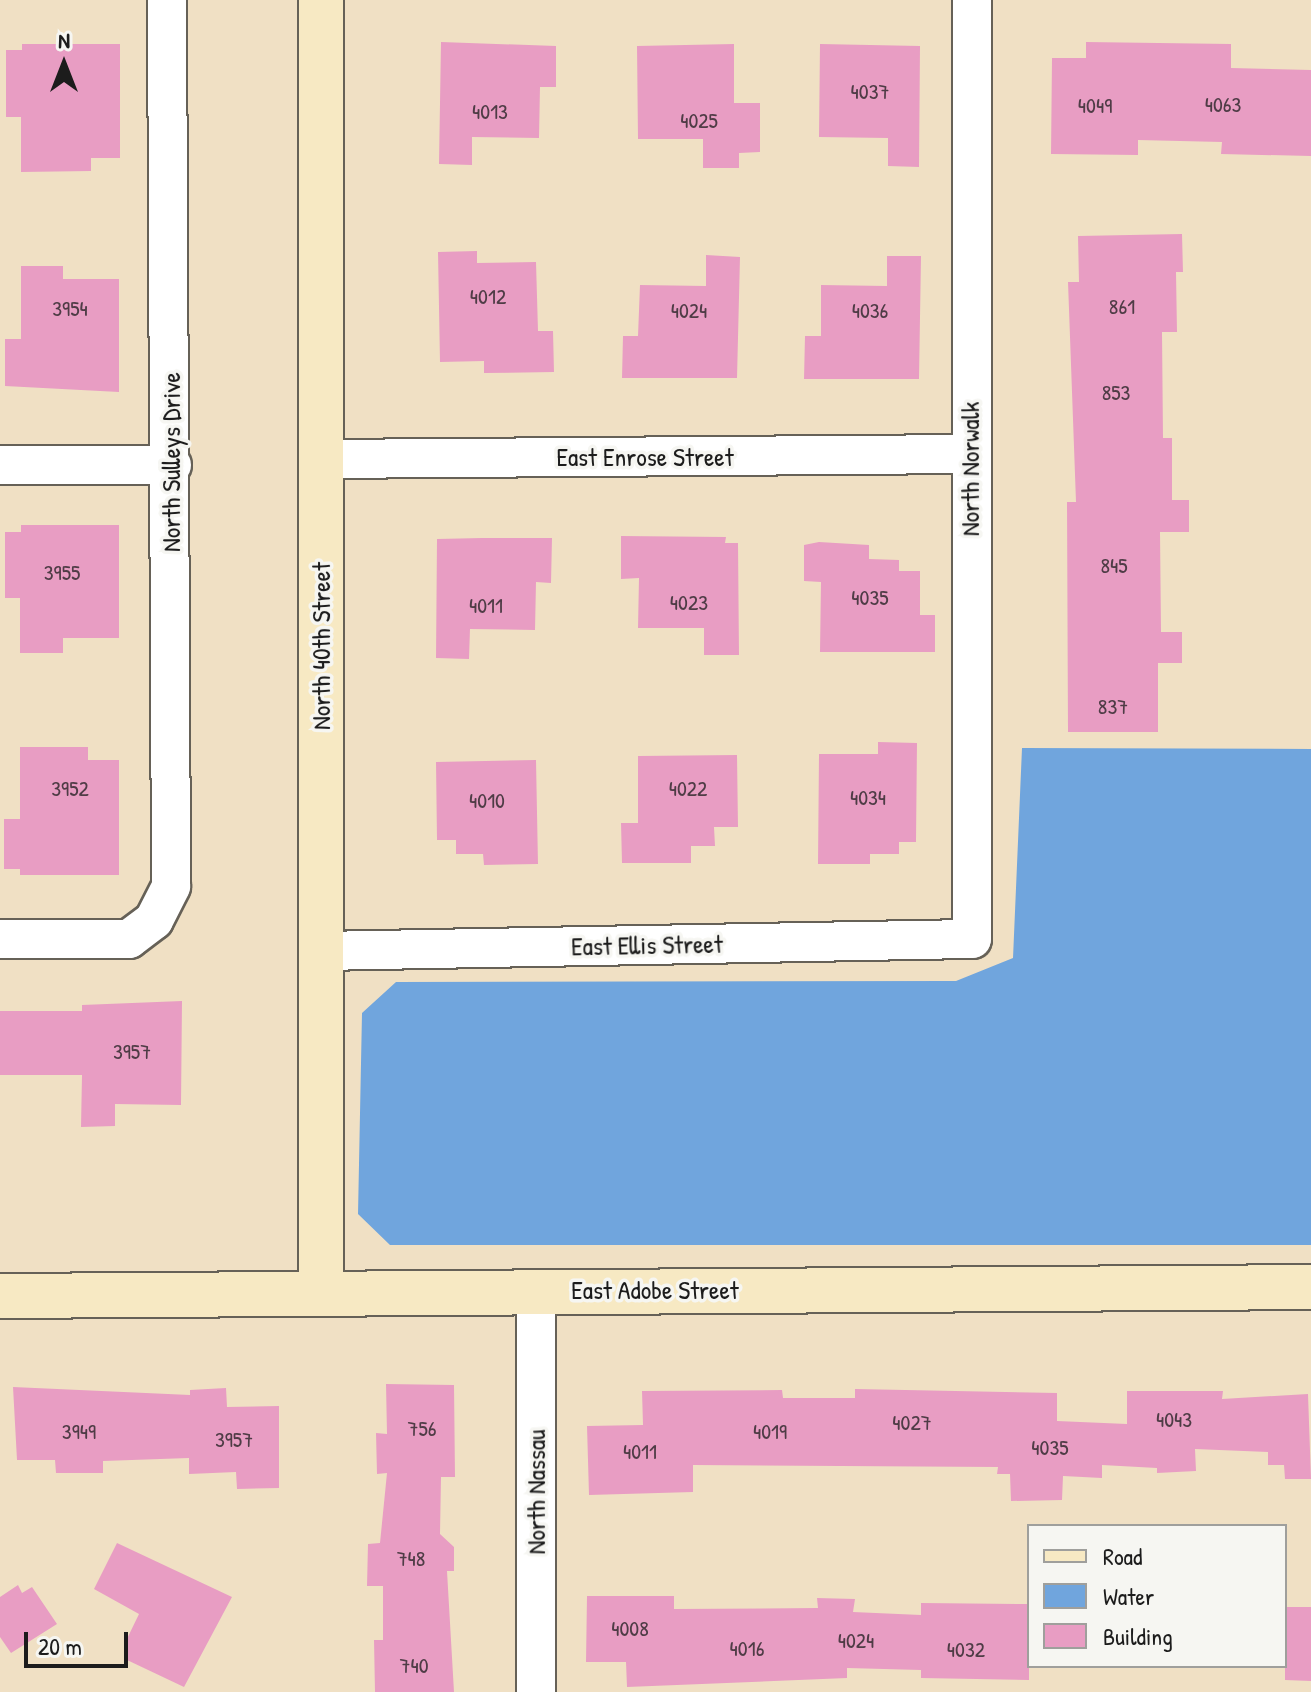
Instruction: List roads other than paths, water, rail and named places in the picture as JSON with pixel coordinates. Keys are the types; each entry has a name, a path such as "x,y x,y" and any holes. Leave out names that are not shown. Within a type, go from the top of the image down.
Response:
{"street":[{"name":"North Sulleys Drive","path":"0,939 129,939 154,920 171,886 172,465 167,0"},
{"name":"North 40th Street","path":"321,0 321,1292"},
{"name":"North Norwalk","path":"972,0 972,939"},
{"name":"East Enrose Street","path":"321,459 970,454"},
{"path":"0,465 172,465"},
{"name":"East Ellis Street","path":"321,951 972,939"},
{"name":"East Adobe Street","path":"0,1296 1311,1287"},
{"name":"North Nassau","path":"536,1291 536,1692"}],"water":[{"path":"1022,748 1311,749 1311,1245 390,1245 358,1214 362,1013 396,982 956,981 1013,958"}]}
